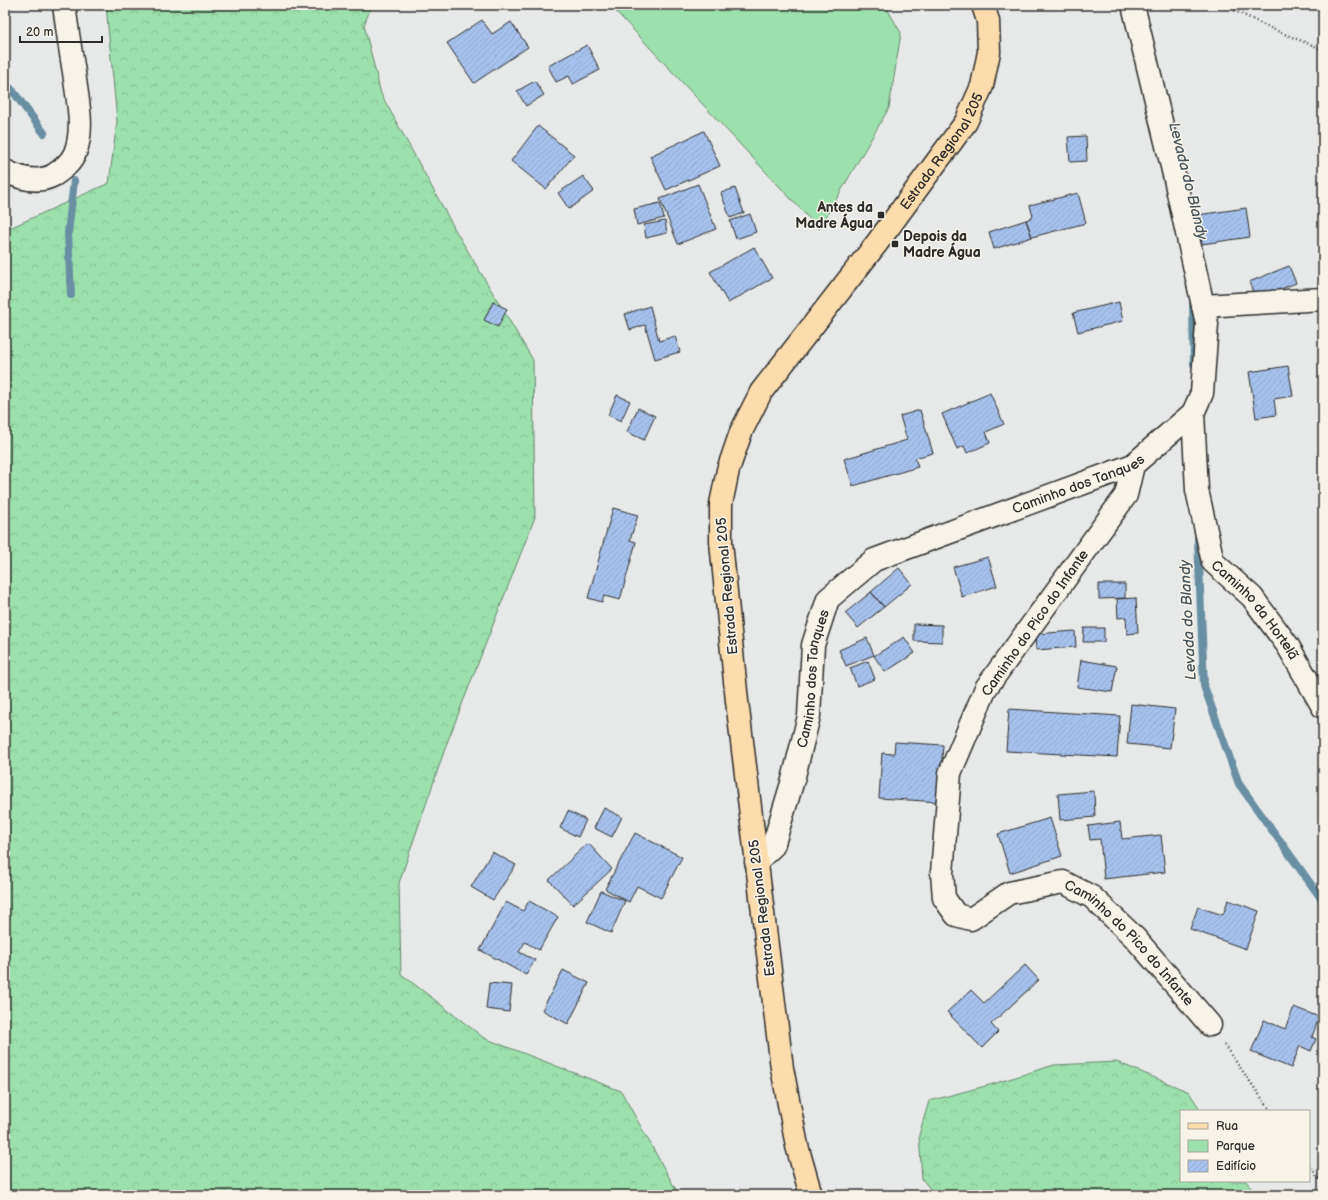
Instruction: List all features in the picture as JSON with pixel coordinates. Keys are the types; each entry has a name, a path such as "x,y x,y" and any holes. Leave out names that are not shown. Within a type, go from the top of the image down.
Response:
{"main road":[{"name":"Estrada Regional 205","path":"811,1195 797,1146 782,1068 737,701 721,542 721,504 728,470 741,432 761,392 966,122 982,86 989,52 988,21 983,5"}],"street":[{"path":"5,171 17,177 28,180 40,180 51,177 69,163 78,145 80,128 64,5"},
{"name":"Caminho dos Tanques","path":"756,862 773,846 793,780 808,716 813,645 828,600 874,560 1134,465 1193,413 1202,393 1207,324 1175,180 1133,5"},
{"path":"1203,306 1323,299"},
{"name":"Caminho da Hortelã","path":"1193,413 1197,490 1213,562 1252,597 1288,646 1323,707"},
{"name":"Caminho do Pico do Infante","path":"1134,465 1126,495 986,688 950,773 942,873 944,898 956,915 971,919 1009,893 1063,882 1092,897 1135,938 1210,1025"}],"path":[{"path":"1229,5 1231,9 1277,31 1322,49 1323,52"},
{"path":"1210,1025 1270,1110"},
{"path":"1310,1165 1323,1184"}],"green space":[{"path":"106,5 372,5 364,25 381,94 457,233 533,360 535,517 447,743 399,883 401,974 484,1038 621,1091 679,1195 5,1195 5,226 12,227 109,183 117,121"},
{"path":"610,5 885,5 901,33 889,108 819,229"},
{"path":"1117,1062 1189,1092 1200,1110 1180,1110 1180,1182 1247,1182 1256,1195 935,1195 922,1179 919,1135 929,1101 993,1084 1054,1065"}],"building":[{"path":"482,20 492,34 511,22 528,47 474,83 447,43"},
{"path":"587,45 600,70 573,84 569,76 556,82 548,66"},
{"path":"535,81 544,95 526,106 517,91"},
{"path":"538,126 574,155 546,189 511,161"},
{"path":"704,131 720,166 666,190 650,156"},
{"path":"1086,136 1087,161 1070,162 1068,137"},
{"path":"583,176 594,191 569,209 558,193"},
{"path":"698,184 716,229 678,244 660,199"},
{"path":"735,188 744,213 730,218 721,193"},
{"path":"1078,193 1086,223 1032,237 1026,220 1033,217 1030,205"},
{"path":"660,203 664,218 637,225 634,209"},
{"path":"1246,208 1250,237 1202,244 1197,215"},
{"path":"750,214 756,232 736,239 730,221"},
{"path":"1026,220 1032,237 994,249 989,232"},
{"path":"665,221 667,233 646,238 644,225"},
{"path":"754,247 772,278 728,303 710,272"},
{"path":"1289,266 1296,283 1256,299 1249,282"},
{"path":"493,302 507,309 498,327 484,320"},
{"path":"1119,302 1123,321 1078,332 1073,313"},
{"path":"650,306 659,341 675,336 680,352 655,359 645,325 630,330 625,314"},
{"path":"1288,366 1293,396 1274,399 1276,415 1256,418 1249,372"},
{"path":"990,393 1004,424 986,432 990,443 967,453 964,446 957,449 942,414"},
{"path":"617,395 630,401 621,421 608,415"},
{"path":"638,408 655,416 644,440 627,432"},
{"path":"920,410 933,453 915,458 918,467 853,486 844,459 907,440 900,416"},
{"path":"613,508 638,515 630,540 636,542 620,600 604,596 602,602 588,598"},
{"path":"988,557 997,586 962,597 953,567"},
{"path":"899,568 912,584 884,607 871,592"},
{"path":"1099,584 1125,584 1125,598 1099,599"},
{"path":"871,592 884,607 858,628 845,613"},
{"path":"1136,598 1138,633 1127,634 1126,617 1118,618 1117,599"},
{"path":"914,624 942,625 942,642 914,641"},
{"path":"1084,628 1104,628 1104,642 1083,642"},
{"path":"1075,631 1076,647 1036,650 1035,634"},
{"path":"904,637 915,653 885,672 874,656"},
{"path":"867,638 874,655 846,666 839,650"},
{"path":"1081,660 1117,666 1112,692 1077,687"},
{"path":"868,661 875,679 857,686 850,668"},
{"path":"1131,704 1175,709 1170,748 1127,744"},
{"path":"1009,709 1120,716 1117,757 1006,751"},
{"path":"895,742 943,745 939,802 879,798 882,753 894,754"},
{"path":"1094,791 1095,817 1060,820 1058,794"},
{"path":"604,808 622,817 612,837 594,828"},
{"path":"568,811 586,820 578,837 560,828"},
{"path":"1050,818 1062,856 1010,873 998,834"},
{"path":"1120,822 1122,839 1161,835 1165,872 1104,879 1100,839 1090,840 1088,826"},
{"path":"635,833 682,857 661,898 637,886 629,902 605,889"},
{"path":"588,843 612,869 573,905 549,880"},
{"path":"492,852 516,865 493,900 471,887"},
{"path":"601,891 625,901 611,933 587,922"},
{"path":"1228,900 1259,911 1246,949 1190,929 1198,907 1223,915"},
{"path":"529,901 558,917 539,950 525,942 519,952 535,960 526,975 480,950 506,902 523,911"},
{"path":"1025,965 1039,980 991,1024 998,1032 982,1048 947,1012 971,990 984,1003"},
{"path":"563,970 589,983 568,1024 542,1010"},
{"path":"489,983 512,985 509,1012 486,1009"},
{"path":"1294,1007 1319,1017 1312,1037 1316,1039 1311,1051 1300,1046 1291,1068 1251,1052 1264,1020 1285,1029"}],"waterway":[{"path":"5,83 12,90 44,133"},
{"path":"71,295 68,233 74,181"},
{"name":"Levada do Blandy","path":"1193,303 1194,364"},
{"name":"Levada do Blandy","path":"1198,539 1204,686 1239,784 1323,901"}],"place":[{"name":"Antes da Madre Água","path":"881,215"},
{"name":"Depois da Madre Água","path":"895,244"}]}
